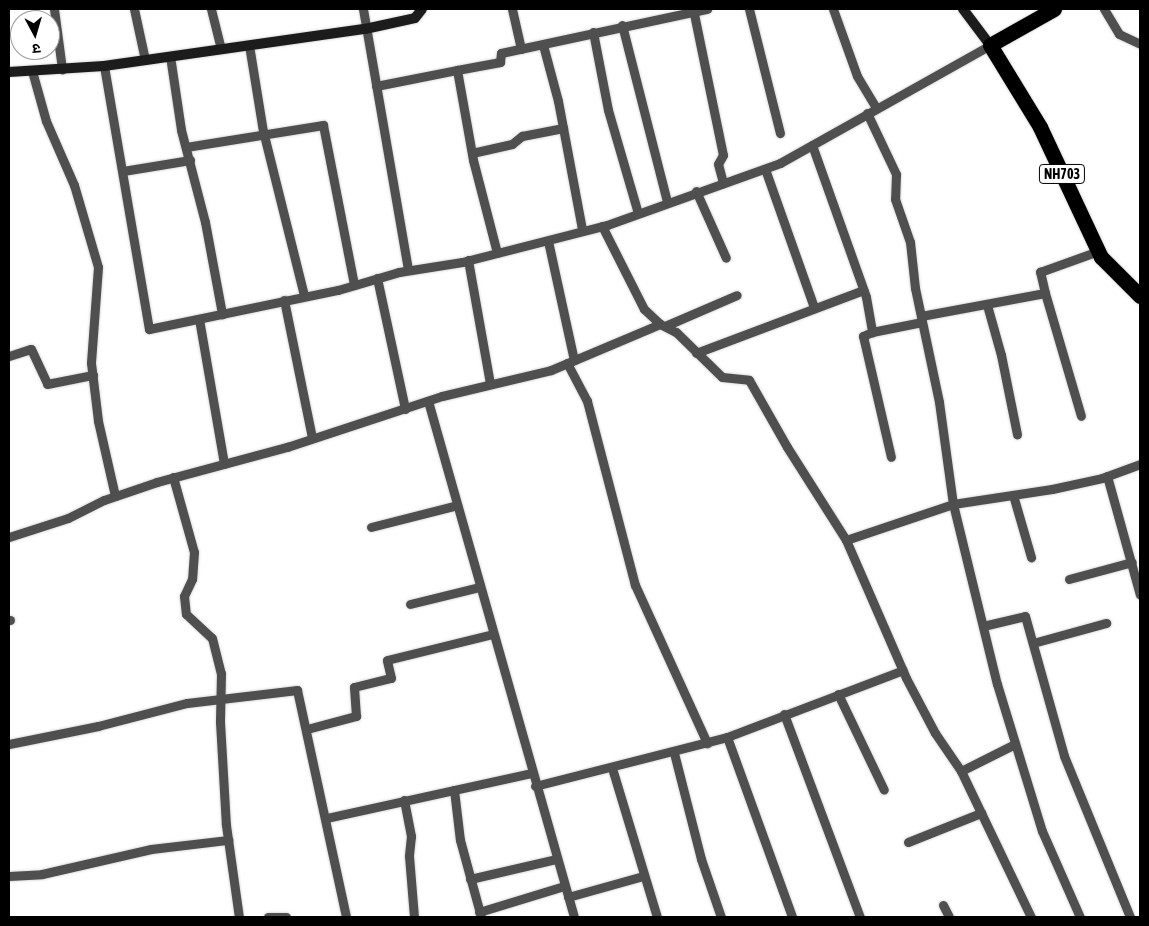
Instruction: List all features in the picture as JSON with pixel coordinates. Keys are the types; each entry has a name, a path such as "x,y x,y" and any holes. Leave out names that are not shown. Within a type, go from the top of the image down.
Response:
{"highway":[{"path":"990,45 1054,9"},
{"name":"NH703","path":"990,45 1040,127 1098,251 1140,296"}],"street":[{"path":"54,9 62,69"},
{"path":"134,9 145,60"},
{"path":"211,9 221,49"},
{"path":"363,9 408,270"},
{"path":"9,72 104,66 365,29 415,18 422,9"},
{"path":"512,9 521,49"},
{"path":"376,86 500,62 500,53 693,10 707,9"},
{"path":"749,9 780,133"},
{"path":"833,9 857,76 876,108"},
{"path":"104,66 123,170 124,198 149,329 354,285 408,270 468,260 548,241 602,226 696,191 765,169 812,145 990,45 963,9"},
{"path":"1104,9 1119,34 1140,44"},
{"path":"693,10 723,155 718,164 723,183"},
{"path":"622,26 667,202"},
{"path":"592,32 608,110 638,213"},
{"path":"542,44 563,128 582,230"},
{"path":"249,45 264,135 304,296"},
{"path":"170,56 186,147 222,314"},
{"path":"457,70 472,153 497,252"},
{"path":"32,72 46,121 74,185 98,267 93,376 98,421 115,496"},
{"path":"867,113 896,174 895,199 910,242 921,319 939,402 953,504 1015,744 1042,831 1080,917"},
{"path":"186,147 323,125 354,285"},
{"path":"472,153 512,144 522,136 563,128"},
{"path":"812,145 864,290 872,332"},
{"path":"123,170 190,160"},
{"path":"765,169 814,307"},
{"path":"696,191 726,258"},
{"path":"602,226 644,309 662,325 676,332 722,377 749,380 787,447 846,540 903,670 935,733 961,771 1031,917"},
{"path":"548,241 570,362 587,402 635,585 707,743"},
{"path":"1081,416 1040,272 1098,251"},
{"path":"468,260 490,383"},
{"path":"377,278 405,410"},
{"path":"696,353 814,307 864,290"},
{"path":"891,457 863,336 921,319 1045,293"},
{"path":"9,537 68,518 115,496 174,477 312,438 490,383 551,370 736,295"},
{"path":"284,300 312,438"},
{"path":"987,305 1017,434"},
{"path":"199,319 224,464"},
{"path":"9,356 32,349 47,384 93,376"},
{"path":"428,402 494,634 531,773 574,917"},
{"path":"846,540 860,532 953,504 1013,495 1107,476 1140,464"},
{"path":"1107,476 1140,595"},
{"path":"174,477 194,552 192,579 184,596 186,614 212,638 221,673 220,701 228,840 239,917"},
{"path":"1013,495 1031,557"},
{"path":"371,527 457,505"},
{"path":"1069,579 1132,562"},
{"path":"410,604 480,587"},
{"path":"984,626 1025,616 1064,756 1130,917"},
{"path":"1033,643 1106,623"},
{"path":"307,729 356,716 354,687 391,678 387,660 494,634"},
{"path":"535,786 674,753 727,737 903,670"},
{"path":"9,744 98,726 187,703 220,701 297,690 327,818 346,917"},
{"path":"838,694 884,790"},
{"path":"784,714 860,917"},
{"path":"727,737 792,917"},
{"path":"961,771 1015,744"},
{"path":"674,753 701,859 721,917"},
{"path":"612,768 643,876 657,917"},
{"path":"327,818 374,810 404,800 531,773"},
{"path":"454,790 460,840 480,915 564,886"},
{"path":"404,800 411,836 409,856 414,917"},
{"path":"908,842 981,813"},
{"path":"9,876 42,874 151,849 228,840"},
{"path":"470,879 556,859"},
{"path":"568,897 643,876"},
{"path":"943,905 950,917"},
{"path":"268,917 286,917"}]}
